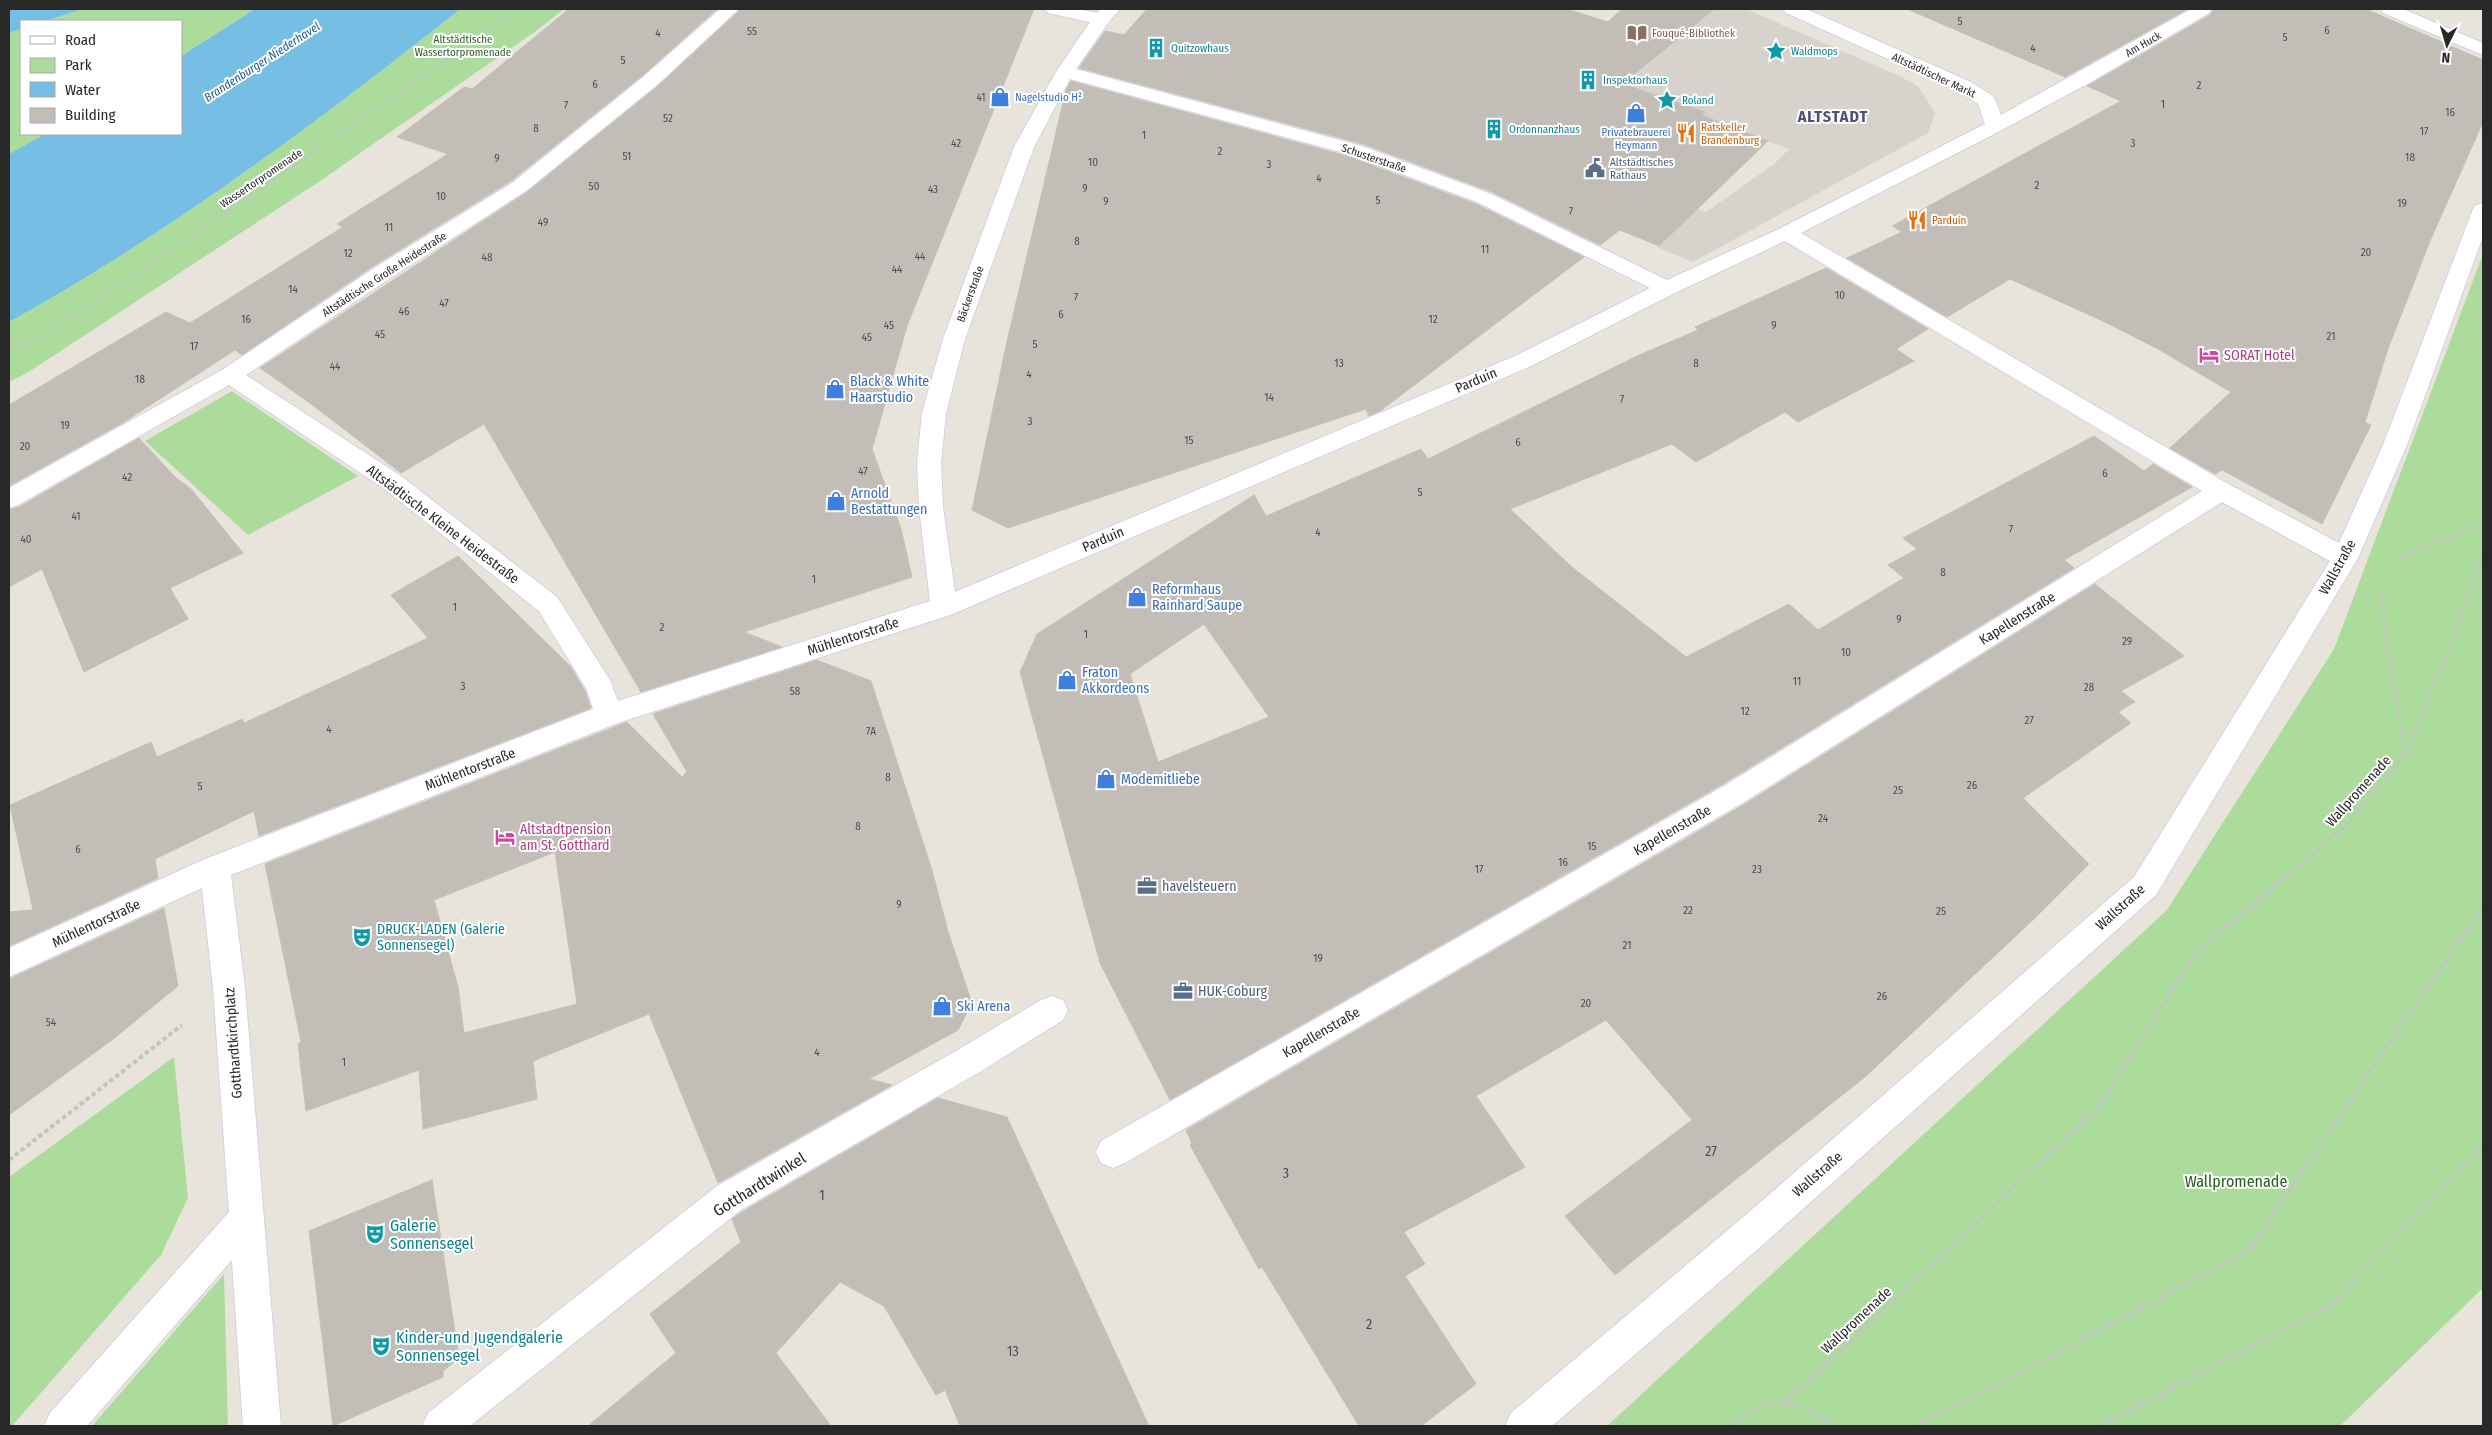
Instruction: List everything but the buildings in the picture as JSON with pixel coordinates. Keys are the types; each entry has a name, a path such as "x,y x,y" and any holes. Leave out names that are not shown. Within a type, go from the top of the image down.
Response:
{"street":[{"name":"Altstädtische Große Heidestraße","path":"9,499 230,375 384,272 520,188 650,81 730,9"},
{"path":"1054,9 1106,14"},
{"name":"Altstädtischer Markt","path":"1792,9 1964,86 1987,101 1995,126"},
{"name":"Am Huck","path":"1995,126 2084,78 2203,9"},
{"path":"2389,9 2483,50"},
{"name":"Bäckerstraße","path":"944,607 931,507 928,463 934,413 954,338 1024,147 1065,72 1106,14"},
{"name":"Schusterstraße","path":"1065,72 1355,150 1484,198 1667,288"},
{"name":"Parduin","path":"944,607 1523,361 1667,288 1786,233 1995,126"},
{"name":"Wallstraße","path":"1524,1426 1754,1230 2145,886 2345,558 2395,445 2483,210"},
{"path":"1786,233 2221,491 2345,558"},
{"name":"Altstädtische Kleine Heidestraße","path":"230,375 392,482 548,604 600,688 609,715"},
{"name":"Kapellenstraße","path":"1113,1152 1734,794 2221,491"},
{"name":"Mühlentorstraße","path":"9,963 216,868 609,715 944,607"},
{"name":"Gotthardtkirchplatz","path":"216,868 229,988 262,1426"},
{"name":"Gotthardtwinkel","path":"441,1426 729,1198 967,1062 1052,1010"},
{"path":"64,1426 246,1218"}],"path":[{"name":"Wassertorpromenade","path":"9,352 78,313 360,121 517,9"},
{"path":"2408,553 2483,524"},
{"name":"Wallpromenade","path":"1784,1403 2096,1110 2194,954 2348,824 2404,756 2456,633 2483,555"},
{"path":"2345,558 2377,572 2404,756"},
{"path":"1913,1426 1989,1389 2248,1251 2483,906"},
{"path":"9,1160 229,988"},
{"path":"2099,1426 2330,1305 2483,1145"},
{"path":"1732,1426 1741,1416 1761,1404 1784,1403 1799,1406 1823,1418 1832,1426"}],"green space":[{"path":"83,9 255,9 182,55 182,20 48,20"},
{"name":"Altstädtische Wassertorpromenade","path":"460,9 564,9 536,31 320,181 27,373 9,382 9,322 127,252 241,175 352,93"},
{"path":"20,29 20,135 43,135 9,154 9,33"},
{"name":"Wallpromenade","path":"2483,254 2483,1288 2340,1426 1607,1426 2167,910 2334,649"},
{"path":"232,391 358,476 248,535 145,441"},
{"path":"174,1057 188,1198 161,1255 12,1426 9,1426 9,1177"},
{"path":"224,1274 228,1426 92,1426"}],"shaded area":[{"path":"1696,9 1746,9 1918,86 1935,113 1928,133 1693,262 1657,247 1697,209 1706,212 1774,164 1789,149 1701,116 1704,112 1680,103 1677,106 1623,86 1708,13"}],"water":[{"path":"9,9 83,9 48,20 20,20 20,29 9,33"},
{"name":"Brandenburger Niederhavel","path":"255,9 460,9 352,93 241,175 127,252 9,322 9,154 43,135 182,135 182,55"}],"place":[{"name":"Fouqué-Bibliothek","path":"1637,33"},
{"name":"Quitzowhaus","path":"1156,48"},
{"name":"Waldmops","path":"1776,51"},
{"name":"Inspektorhaus","path":"1588,80"},
{"name":"Nagelstudio H²","path":"1000,97"},
{"name":"Roland","path":"1667,100"},
{"name":"Privatebrauerei Heymann","path":"1636,113"},
{"name":"Ordonnanzhaus","path":"1494,129"},
{"name":"Ratskeller Brandenburg","path":"1686,133"},
{"name":"Altstädtisches Rathaus","path":"1595,168"},
{"name":"Parduin","path":"1917,220"},
{"name":"SORAT Hotel","path":"2209,355"},
{"name":"Black & White Haarstudio","path":"835,389"},
{"name":"Arnold Bestattungen","path":"836,501"},
{"name":"Reformhaus Rainhard Saupe","path":"1137,597"},
{"name":"Fraton Akkordeons","path":"1067,680"},
{"name":"Modemitliebe","path":"1106,779"},
{"name":"Altstadtpension am St. Gotthard","path":"505,837"},
{"name":"havelsteuern","path":"1147,886"},
{"name":"DRUCK-LADEN (Galerie Sonnensegel)","path":"362,937"},
{"name":"HUK-Coburg","path":"1183,991"},
{"name":"Ski Arena","path":"942,1006"},
{"name":"Galerie Sonnensegel","path":"375,1234"},
{"name":"Kinder-und Jugendgalerie Sonnensegel","path":"381,1346"}],"district":[{"name":"ALTSTADT","path":"1833,116"}]}
